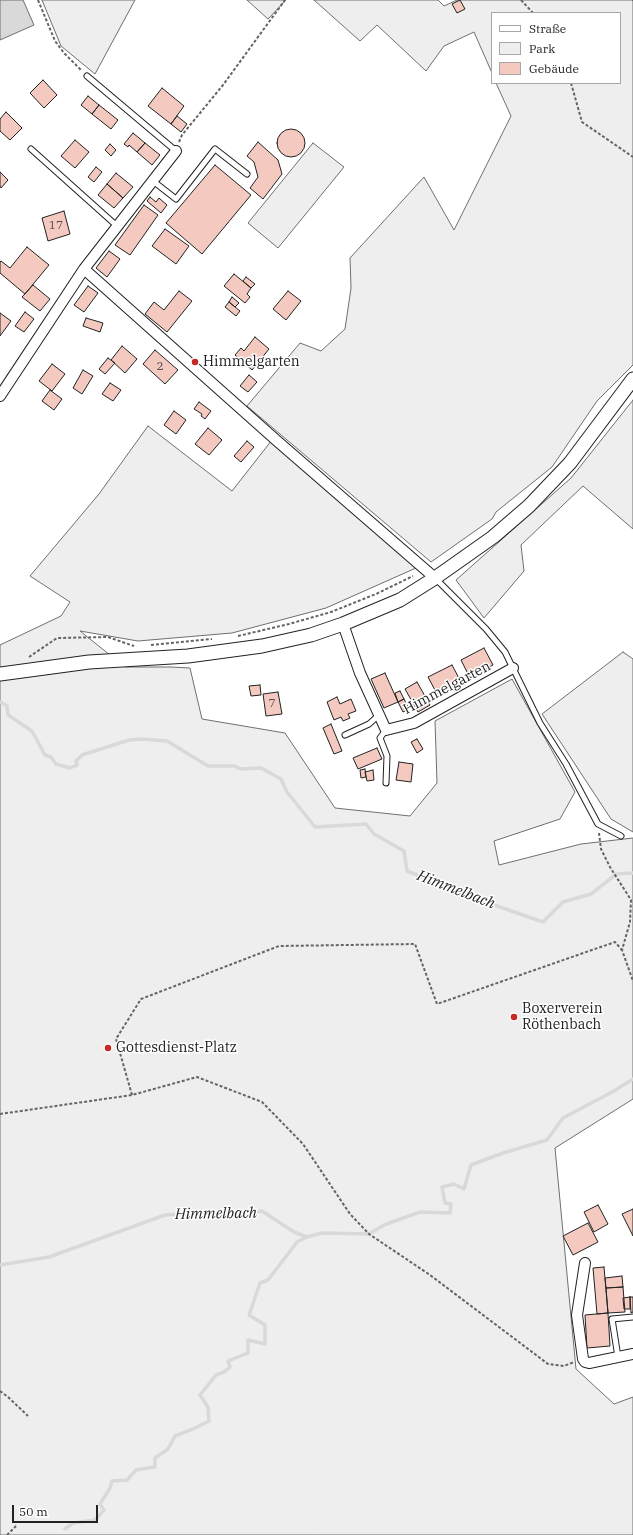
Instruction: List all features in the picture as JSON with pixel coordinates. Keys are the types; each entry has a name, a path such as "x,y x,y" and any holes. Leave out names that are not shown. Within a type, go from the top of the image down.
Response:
{"street":[{"path":"0,396 84,270 176,151"},
{"path":"84,270 276,440 431,574"},
{"path":"0,674 89,662 188,656 285,641 311,635 342,624 400,600 431,574 494,537 529,506 570,463 633,380"},
{"path":"342,624 360,673 386,730"},
{"name":"Himmelgarten","path":"386,730 414,723 513,668"},
{"path":"585,1263 577,1315 582,1359 585,1362 589,1362 633,1354"}],"lane":[{"path":"87,76 176,151"},
{"path":"30,149 117,226"},
{"path":"153,181 176,199 215,149 247,174"},
{"path":"431,574 486,629 504,652 540,723 566,764 598,824 621,836"},
{"path":"345,735 369,724 378,714"},
{"path":"386,730 380,738 387,756 386,783"},
{"path":"618,1357 612,1319 633,1317"}],"path":[{"path":"38,0 55,41 64,53 87,76"},
{"path":"176,151 182,135 223,85 284,0"},
{"path":"521,0 532,12"},
{"path":"571,84 582,122 633,157"},
{"path":"238,636 331,612 431,574"},
{"path":"23,661 57,638 108,637 134,646 141,646"},
{"path":"148,645 216,639"},
{"path":"598,824 601,849 610,867 631,900 630,922 622,950"},
{"path":"132,1095 116,1039 141,999 279,946 415,944 437,1004 615,942 622,950 633,980"},
{"path":"0,1114 132,1095 197,1077 262,1102 303,1144 350,1214 370,1234 430,1275 548,1364 564,1366 582,1359"},
{"path":"0,1391 28,1416"},
{"path":"7,1535 16,1526"}],"green space":[{"path":"42,0 135,0 95,74 61,46"},
{"path":"247,0 286,0 268,19"},
{"path":"314,0 438,0 444,6 457,0 633,0 633,365 597,401 552,467 496,512 492,519 431,562 247,406 300,343 321,351 345,329 351,288 350,258 424,177 454,230 511,116 496,84 621,84 621,12 491,12 491,71 474,32 444,46 426,71 377,25 360,41"},
{"path":"313,143 344,167 278,248 248,223"},
{"path":"633,400 633,529 583,486 521,545 524,571 484,618 456,580 571,478"},
{"path":"148,426 232,491 272,440 416,568 326,608 232,633 138,641 80,631 125,667 190,668 202,719 285,733 335,808 410,816 437,783 435,721 512,679 575,792 560,819 494,841 499,865 581,844 633,838 633,1099 555,1148 576,1369 614,1404 633,1397 633,1535 0,1535 0,645 61,616 70,602 30,576 99,494"},
{"path":"623,652 633,659 633,832 611,819 542,714"}],"shaded area":[{"path":"0,0 23,0 34,25 0,40"}],"building":[{"path":"460,0 465,9 457,13 452,4"},
{"path":"43,80 57,95 44,108 30,93"},
{"path":"162,88 184,106 171,124 148,106"},
{"path":"88,96 99,105 92,114 81,105"},
{"path":"99,105 118,120 111,129 92,114"},
{"path":"6,112 22,128 10,140 0,131 0,119"},
{"path":"177,116 187,124 181,132 171,124"},
{"path":"291,129 301,133 305,143 301,153 291,157 281,153 277,143 281,133"},
{"path":"133,133 145,143 137,152 129,145 128,147 124,144"},
{"path":"75,140 89,152 75,168 61,156"},
{"path":"258,142 278,160 282,174 263,199 250,188 258,177 254,162 247,156"},
{"path":"145,143 160,155 152,165 137,152"},
{"path":"110,144 116,150 111,156 105,150"},
{"path":"215,165 251,195 202,254 166,223"},
{"path":"96,167 102,172 94,182 88,177"},
{"path":"0,172 8,180 1,188 0,186"},
{"path":"116,173 133,187 123,198 107,184"},
{"path":"107,184 123,198 114,208 98,195"},
{"path":"150,197 156,202 159,198 167,205 161,213 147,201"},
{"path":"144,205 158,215 130,255 115,245"},
{"path":"64,211 70,234 48,241 42,218"},
{"path":"165,229 189,246 176,264 152,246"},
{"path":"27,247 49,265 25,294 0,273 0,262 1,261 10,268"},
{"path":"109,251 120,259 107,277 96,268"},
{"path":"234,274 251,288 247,294 250,297 245,303 224,286"},
{"path":"246,277 255,284 251,288 243,281"},
{"path":"33,285 50,299 40,311 22,297"},
{"path":"88,286 98,293 84,312 74,305"},
{"path":"179,291 192,301 167,332 145,314 154,302 164,310"},
{"path":"288,291 301,301 286,320 273,309"},
{"path":"232,297 239,303 235,307 229,302"},
{"path":"229,302 240,311 236,316 225,307"},
{"path":"25,312 34,319 24,332 15,326"},
{"path":"0,313 11,321 0,336"},
{"path":"86,318 103,323 100,332 83,326"},
{"path":"255,337 269,349 252,370 235,355 241,348 244,351"},
{"path":"122,346 137,359 125,373 111,360"},
{"path":"155,350 178,370 165,384 143,364"},
{"path":"108,358 115,363 105,374 99,369"},
{"path":"52,364 65,374 52,391 39,381"},
{"path":"83,370 93,376 82,394 73,388"},
{"path":"249,375 257,382 248,392 240,386"},
{"path":"110,383 121,390 113,401 102,394"},
{"path":"50,390 62,399 54,410 42,401"},
{"path":"199,402 211,411 205,419 201,416 202,414 194,409"},
{"path":"174,411 186,420 176,434 164,425"},
{"path":"208,428 222,440 209,455 195,444"},
{"path":"247,441 254,447 241,462 234,456"},
{"path":"484,648 493,665 470,678 461,660"},
{"path":"452,665 461,682 437,694 428,677"},
{"path":"385,673 398,702 384,708 371,679"},
{"path":"417,682 430,705 418,712 405,689"},
{"path":"260,685 261,695 251,696 249,686"},
{"path":"400,691 404,699 398,702 395,693"},
{"path":"278,692 282,714 266,716 263,694"},
{"path":"337,697 340,704 351,699 356,711 348,714 350,718 343,721 341,717 334,720 327,702"},
{"path":"404,699 409,709 403,712 398,702"},
{"path":"331,724 342,751 334,754 323,728"},
{"path":"417,739 423,749 417,753 411,742"},
{"path":"377,748 382,759 358,769 353,758"},
{"path":"399,762 413,764 411,782 396,780"},
{"path":"365,769 366,777 361,778 360,770"},
{"path":"373,770 374,780 367,781 365,772"},
{"path":"598,1205 608,1224 594,1232 584,1212"},
{"path":"633,1209 633,1236 622,1214"},
{"path":"588,1223 598,1242 573,1255 563,1236"},
{"path":"604,1267 608,1313 597,1314 593,1268"},
{"path":"622,1276 623,1287 606,1288 605,1278"},
{"path":"623,1287 625,1312 608,1313 606,1288"},
{"path":"630,1297 630,1309 624,1309 623,1298"},
{"path":"630,1297 633,1297 633,1312 631,1313"},
{"path":"608,1313 610,1346 587,1348 585,1315"}],"waterway":[{"name":"Himmelbach","path":"0,702 7,706 8,715 32,731 45,755 51,757 56,764 70,768 77,765 76,761 82,755 129,740 142,739 167,741 208,766 234,766 241,769 261,768 281,779 287,792 315,827 366,824 374,834 404,851 407,871 543,922 563,902 591,894 614,876"},
{"name":"Himmelbach","path":"616,874 633,873"},
{"name":"Himmelbach","path":"0,1265 49,1257 165,1215 211,1212 235,1215 262,1211 294,1232 307,1237 322,1233 369,1234 384,1225 420,1212 450,1213 451,1204 445,1203 442,1187 454,1184 464,1189 471,1165 503,1153 547,1140 563,1118 614,1091 633,1079"},
{"path":"65,1529 73,1523 95,1520 104,1510 100,1504 110,1488 112,1481 127,1480 136,1470 155,1467 155,1458 168,1449 175,1436 209,1421 208,1407 200,1395 216,1375 224,1372 230,1367 228,1361 248,1353 248,1340 265,1344 265,1325 249,1315 260,1283 268,1280 297,1242 307,1237"}],"place":[{"name":"Himmelgarten","path":"195,362"},
{"name":"Boxerverein Röthenbach","path":"514,1017"},
{"name":"Gottesdienst-Platz","path":"108,1048"}]}
